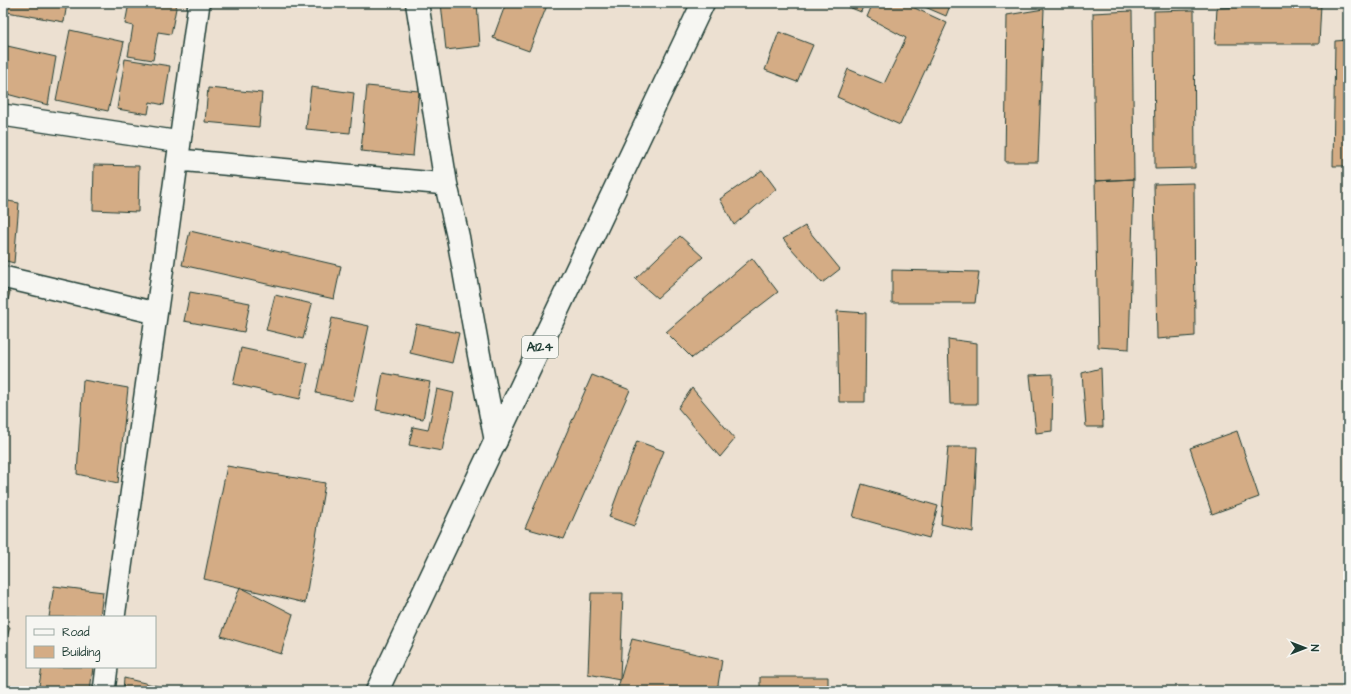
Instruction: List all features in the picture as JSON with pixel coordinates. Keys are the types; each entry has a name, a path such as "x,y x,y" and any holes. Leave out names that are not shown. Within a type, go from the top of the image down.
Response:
{"main road":[{"path":"417,3 446,184 458,237 496,441"},
{"name":"A124","path":"377,691 704,3"}],"street":[{"path":"114,616 180,151 199,3"},
{"path":"3,115 180,151 446,184"},
{"path":"3,277 156,313"},
{"path":"104,691 107,668"}],"building":[{"path":"9,3 67,3 64,22 7,12"},
{"path":"129,3 177,3 171,34 158,32 153,60 128,56 133,26 125,24"},
{"path":"441,3 477,3 480,46 446,50"},
{"path":"506,3 548,3 529,51 493,38"},
{"path":"839,3 864,3 861,12"},
{"path":"873,3 904,3 947,23 900,125 837,97 848,69 884,84 906,38 867,17"},
{"path":"926,3 951,3 946,16 925,7"},
{"path":"1321,4 1319,44 1215,44 1217,8"},
{"path":"1044,9 1038,162 1005,162 1007,15"},
{"path":"1194,10 1195,168 1155,169 1154,11"},
{"path":"1132,11 1134,179 1095,181 1093,13"},
{"path":"70,30 124,42 108,111 56,100"},
{"path":"779,32 813,45 797,82 765,70"},
{"path":"1348,40 1348,166 1333,166 1335,41"},
{"path":"3,45 56,57 48,105 3,93"},
{"path":"125,59 170,66 164,105 150,102 148,114 117,109"},
{"path":"367,86 419,91 413,156 361,151"},
{"path":"311,87 354,93 350,133 306,129"},
{"path":"208,88 262,93 259,127 205,122"},
{"path":"94,165 139,166 138,212 93,210"},
{"path":"762,170 776,189 734,225 720,199"},
{"path":"1134,179 1129,349 1098,347 1095,181"},
{"path":"1194,183 1195,336 1157,339 1154,184"},
{"path":"3,200 19,203 14,263 3,260"},
{"path":"805,226 840,269 822,283 783,239"},
{"path":"190,231 341,266 334,299 182,265"},
{"path":"680,236 703,257 657,298 635,279"},
{"path":"752,258 778,292 692,358 666,332"},
{"path":"892,270 979,272 975,303 892,303"},
{"path":"3,291 10,292 3,320"},
{"path":"190,292 250,303 244,332 184,321"},
{"path":"275,295 312,304 303,339 266,330"},
{"path":"837,311 866,313 865,402 839,402"},
{"path":"332,318 369,326 353,401 316,393"},
{"path":"416,324 459,333 452,363 410,353"},
{"path":"948,339 977,343 977,404 950,404"},
{"path":"241,348 308,363 300,399 233,384"},
{"path":"1101,368 1103,427 1086,427 1082,373"},
{"path":"383,373 430,382 423,419 376,410"},
{"path":"1053,374 1052,431 1036,433 1030,375"},
{"path":"592,375 630,390 564,539 525,528"},
{"path":"83,380 128,388 118,483 77,474"},
{"path":"692,388 735,439 720,457 678,408"},
{"path":"437,389 454,393 442,451 409,445 413,427 428,430"},
{"path":"1237,431 1259,497 1212,514 1190,448"},
{"path":"637,441 664,451 634,526 609,517"},
{"path":"948,447 977,447 973,532 941,524"},
{"path":"227,466 325,483 305,603 204,579"},
{"path":"862,484 938,506 929,538 853,517"},
{"path":"54,586 103,592 100,616 49,616"},
{"path":"240,587 293,614 281,654 221,636"},
{"path":"591,593 623,593 620,680 588,674"},
{"path":"3,625 10,627 3,651"},
{"path":"632,639 722,660 717,691 617,691"},
{"path":"42,668 93,668 90,691 58,691 39,686"},
{"path":"760,677 828,677 828,691 760,691"},
{"path":"124,678 178,691 123,691"}]}
